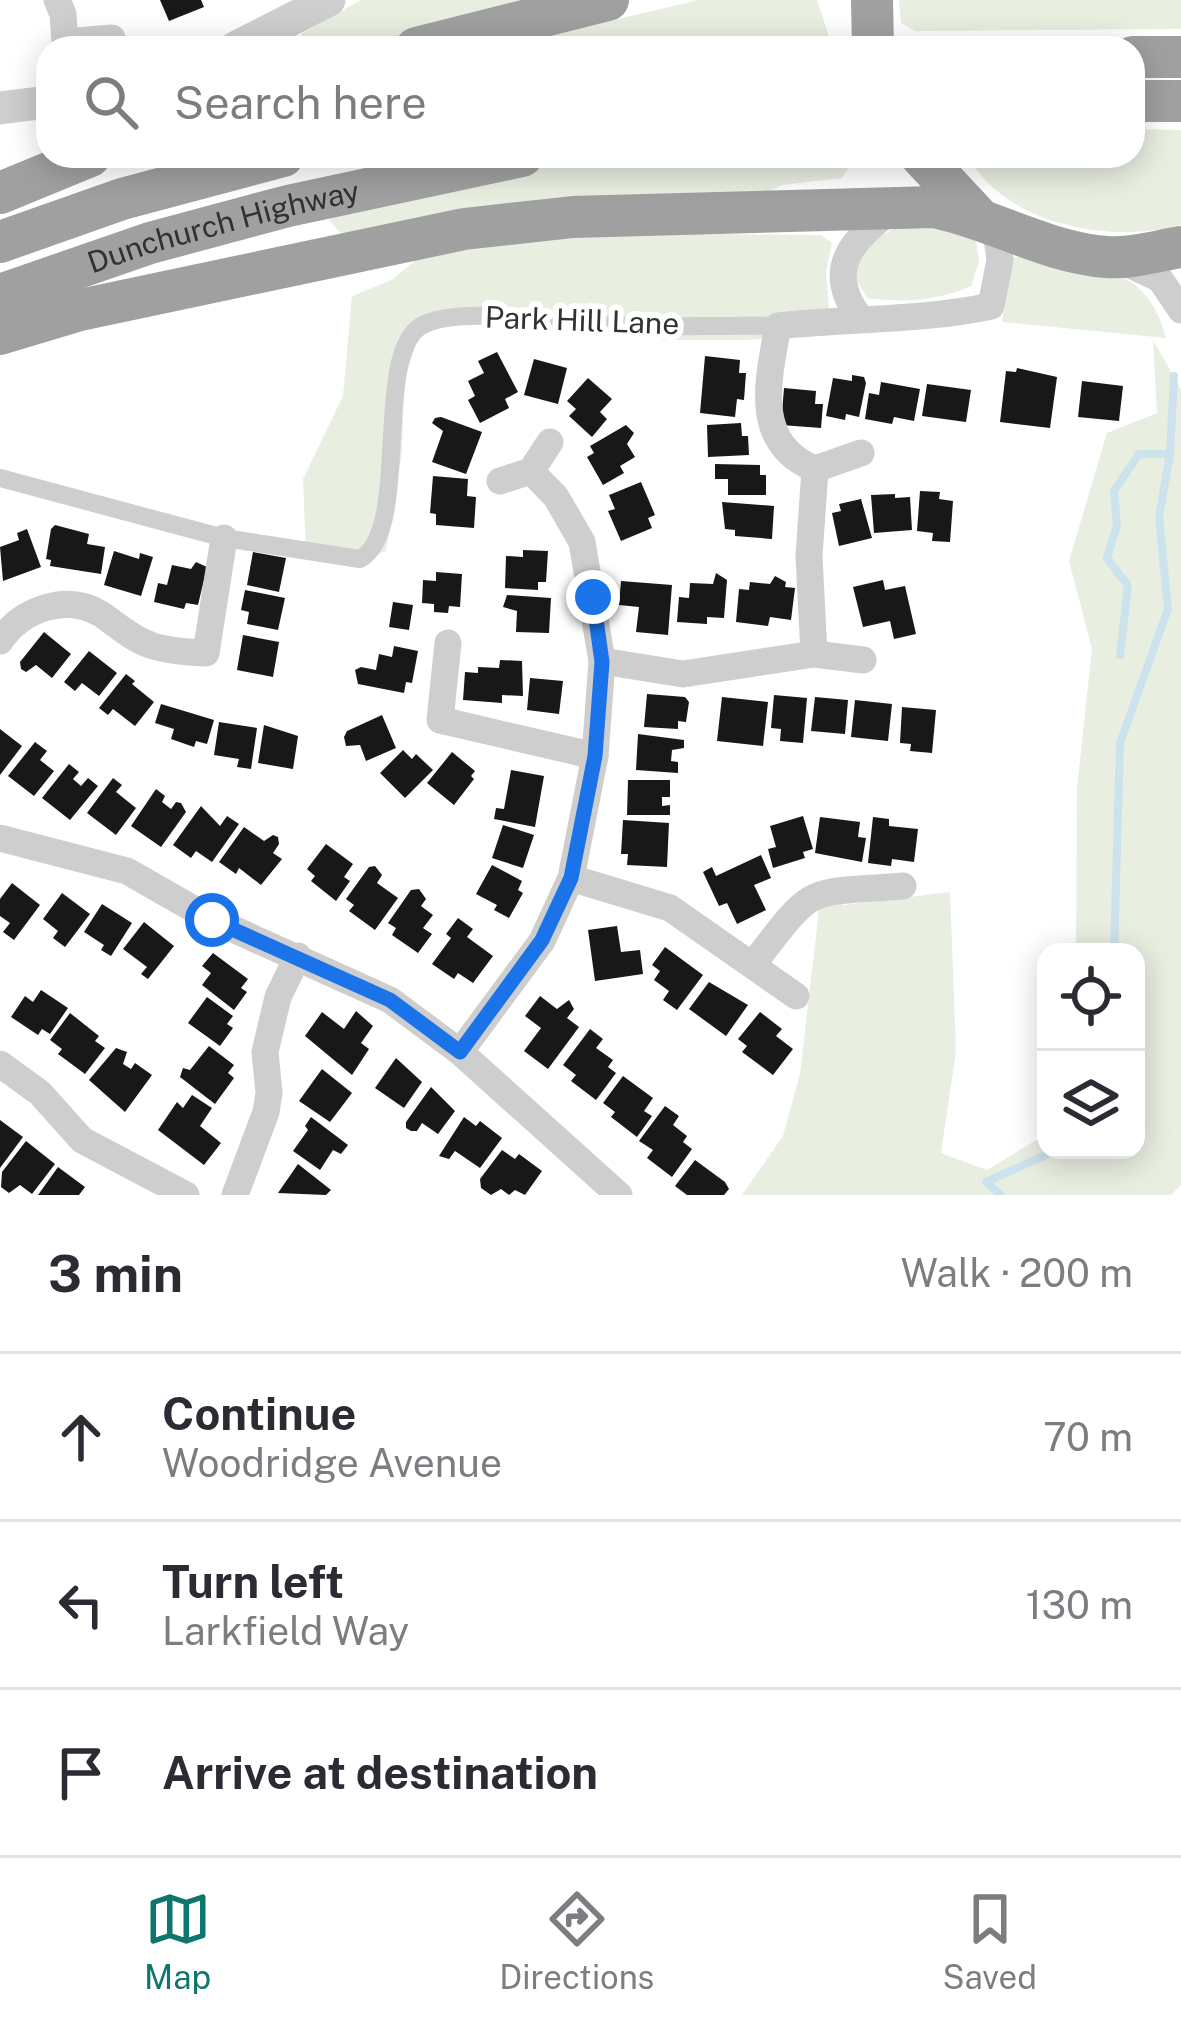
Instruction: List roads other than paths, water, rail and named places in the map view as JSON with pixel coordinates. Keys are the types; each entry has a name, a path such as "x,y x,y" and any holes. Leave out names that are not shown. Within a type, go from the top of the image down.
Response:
{"highway":[{"path":"464,36 608,0"},
{"path":"872,0 873,36"},
{"path":"1145,57 1181,57"},
{"path":"1145,100 1181,101"},
{"path":"0,193 61,168"},
{"name":"Dunchurch Highway","path":"0,242 122,199 238,168"},
{"name":"Dunchurch Highway","path":"0,295 150,242 466,168"},
{"path":"933,168 986,220"},
{"path":"0,334 80,310 464,229 573,217 934,207 986,220 1030,239 1111,258 1181,247"}],"street":[{"path":"57,0 65,36"},
{"path":"259,36 329,0"},
{"path":"0,108 36,104"},
{"path":"859,317 844,296 842,276 848,253 862,232 894,207"},
{"name":"Park Hill Lane","path":"0,478 224,538 360,560 376,543 390,479 401,359 408,340 422,326 457,318 516,316 605,325 778,326 859,317 942,316 991,306 1000,260 986,220"},
{"path":"1111,258 1160,279 1181,310"},
{"path":"778,326 767,394 773,433 791,459 815,469 861,453"},
{"path":"500,481 531,471 550,442"},
{"path":"814,654 809,556 815,469"},
{"path":"460,1052 542,940 571,878 595,756 602,662 582,542 556,497 531,471"},
{"path":"0,640 24,617 46,606 67,605 96,611 152,646 206,653 224,538"},
{"path":"448,643 440,720 595,756"},
{"path":"602,662 683,674 814,654 863,660"},
{"path":"0,838 127,871 212,920 390,1000 460,1052 619,1195"},
{"path":"571,878 670,908 796,996"},
{"path":"754,963 796,907 813,894 838,888 902,886"},
{"path":"236,1195 266,1112 265,1052 278,997 298,956"},
{"path":"0,1064 40,1093 82,1140 186,1195"}],"waterway":[{"path":"1114,943 1120,743 1168,609 1159,517 1170,454 1174,376"},
{"path":"1120,655 1128,586 1107,558 1117,525 1114,491 1139,454 1170,454"},
{"path":"1001,1195 986,1182 1037,1159"}]}
